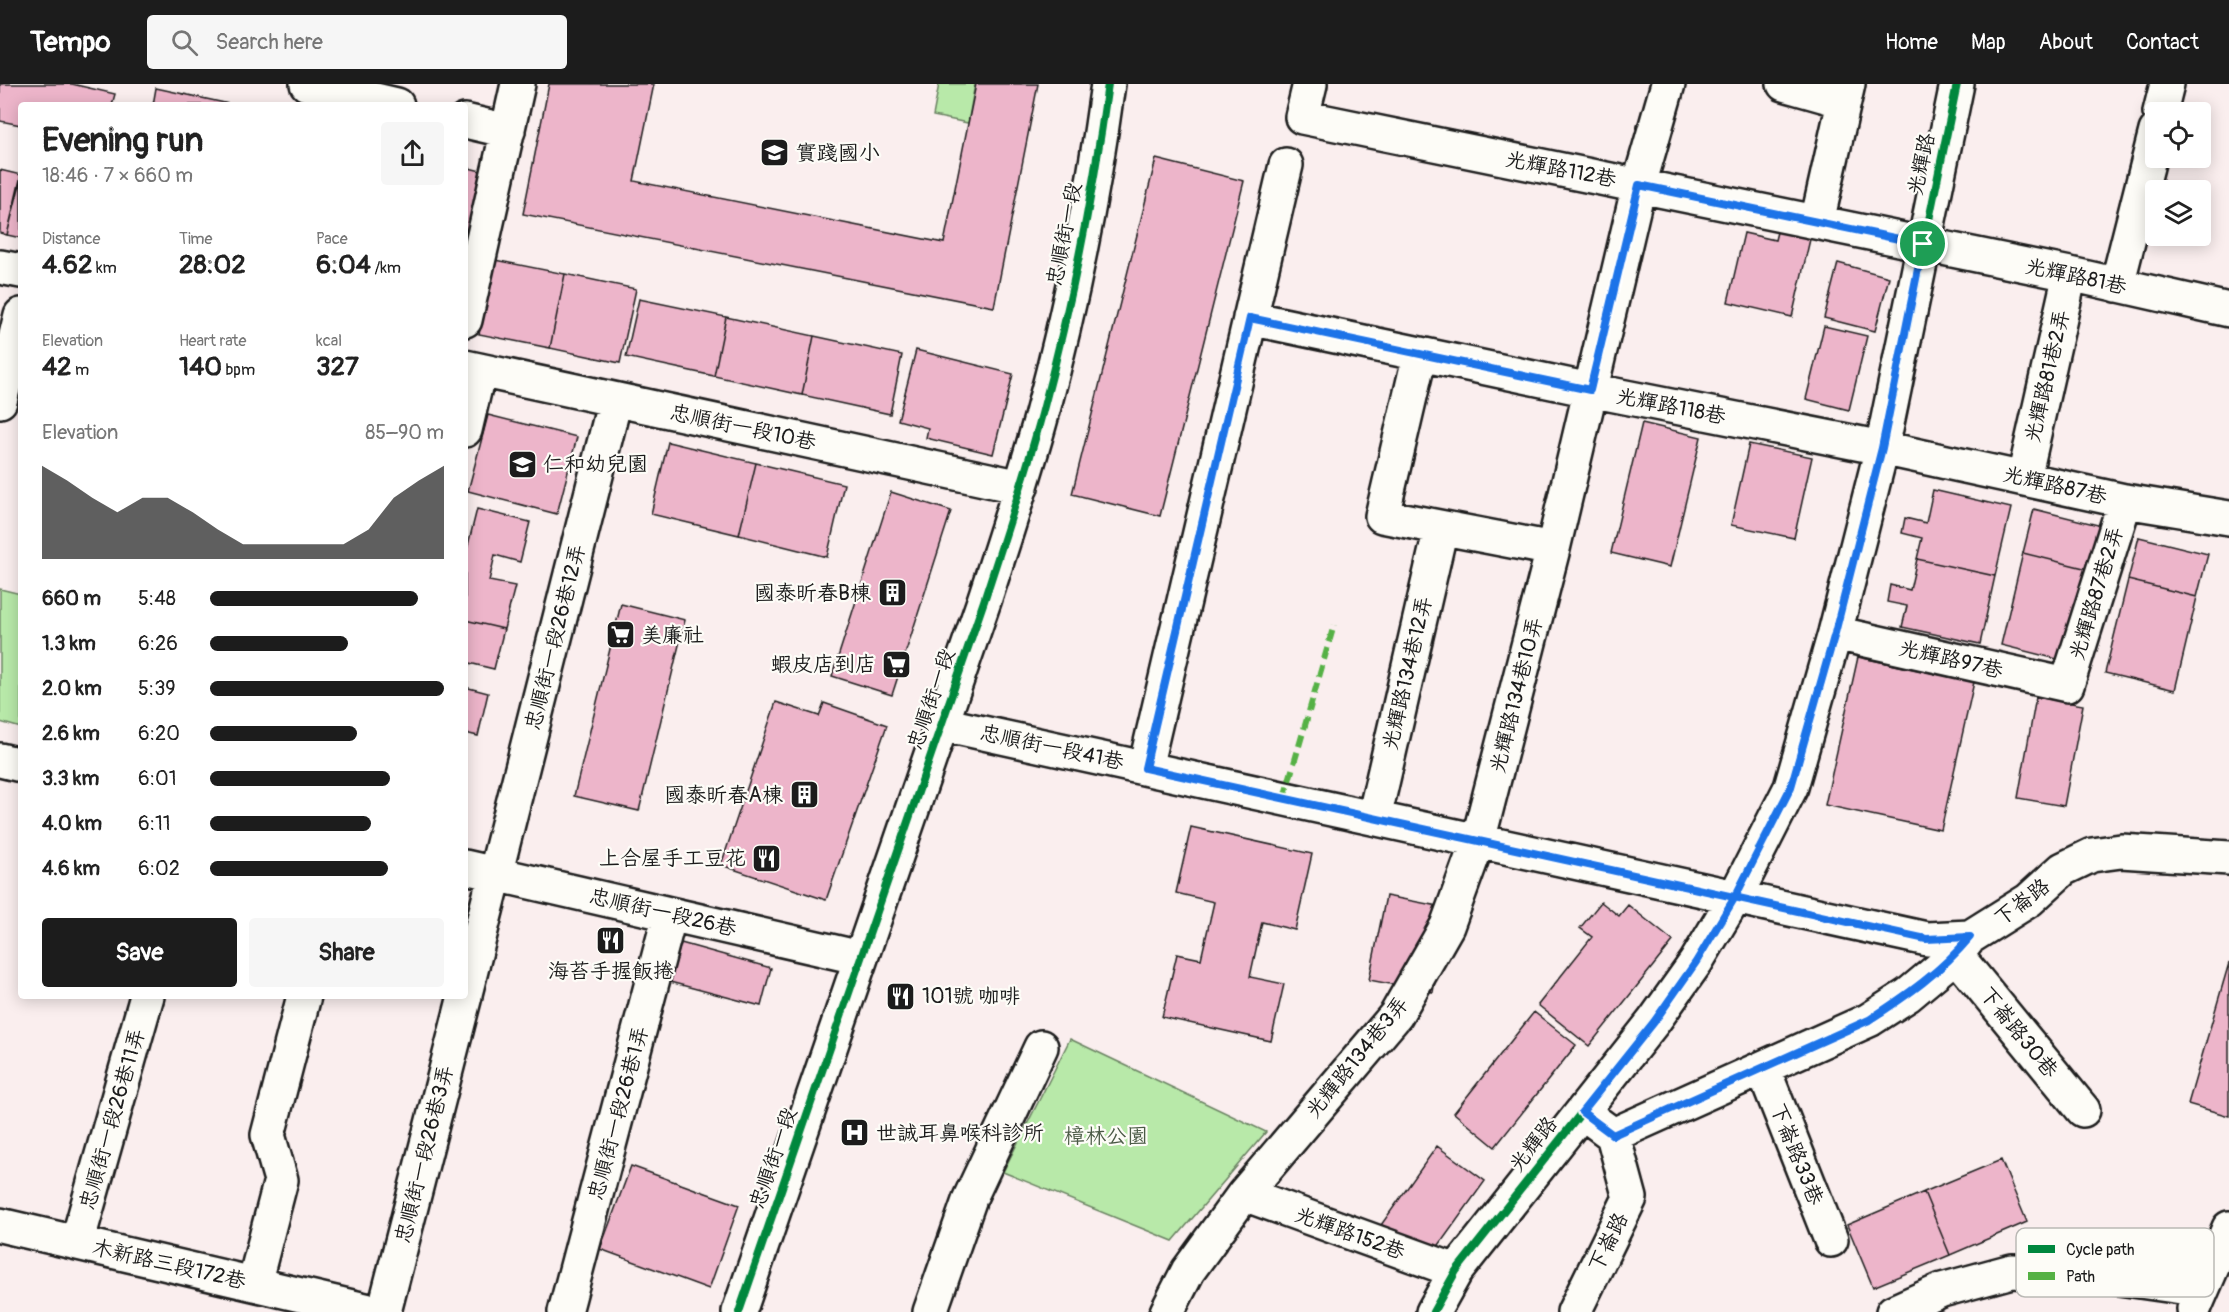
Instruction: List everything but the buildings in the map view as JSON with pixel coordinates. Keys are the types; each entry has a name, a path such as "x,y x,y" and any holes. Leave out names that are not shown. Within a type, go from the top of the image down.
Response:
{"street":[{"path":"307,84 384,102"},
{"path":"468,307 518,84"},
{"name":"忠順街一段","path":"739,1312 1021,488 1047,393 1077,264 1100,142 1108,84"},
{"name":"光輝路112巷","path":"1310,84 1302,117 1923,244"},
{"name":"光輝路134巷10弄","path":"1478,841 1552,549 1639,185 1668,84"},
{"path":"1784,84 1846,92 1817,222"},
{"name":"光輝路","path":"1433,1312 1456,1271 1654,1022 1696,962 1735,897 1791,787 1835,633 1882,448 1957,84"},
{"path":"2162,102 2167,84"},
{"path":"468,122 508,131"},
{"path":"1145,768 1286,165"},
{"path":"2117,285 2147,168"},
{"name":"光輝路81巷","path":"1923,244 2229,310"},
{"path":"0,267 18,271"},
{"name":"光輝路81巷2弄","path":"2024,478 2070,274"},
{"name":"光輝路118巷","path":"1250,318 1590,390 1882,448"},
{"path":"0,401 18,327"},
{"path":"1420,354 1382,516 1552,549"},
{"path":"468,404 472,369"},
{"name":"忠順街一段10巷","path":"472,369 1021,488"},
{"name":"忠順街一段26巷12弄","path":"480,870 615,400"},
{"name":"光輝路87巷","path":"1882,448 2125,501 2229,518"},
{"name":"光輝路87巷2弄","path":"2067,685 2125,501"},
{"name":"光輝路134巷12弄","path":"1374,818 1441,528"},
{"name":"光輝路97巷","path":"1835,633 2067,685"},
{"name":"忠順街一段41巷","path":"942,724 1963,946"},
{"path":"0,760 18,764"},
{"name":"光輝路134巷3弄","path":"1167,1312 1188,1271 1244,1194 1396,1015 1447,926 1478,841"},
{"name":"下崙路","path":"1574,1312 1630,1198 1613,1135 1869,1020 1908,995 1963,946 2029,900 2064,869 2092,855 2121,851 2229,858"},
{"name":"忠順街一段26巷","path":"480,870 861,958"},
{"name":"忠順街一段26巷3弄","path":"468,970 480,870"},
{"name":"忠順街一段26巷1弄","path":"565,1312 670,914"},
{"name":"下崙路30巷","path":"1963,946 2083,1110"},
{"name":"忠順街一段26巷11弄","path":"77,1243 146,999"},
{"path":"254,1284 280,1180 268,1135 303,999"},
{"name":"忠順街一段26巷3弄","path":"384,1312 464,999"},
{"path":"930,1312 970,1198 1041,1047"},
{"name":"下崙路33巷","path":"1763,1068 1832,1240"},
{"path":"1582,1112 1613,1135"},
{"name":"光輝路152巷","path":"1244,1194 1456,1271"},
{"name":"木新路三段172巷","path":"0,1225 374,1312"},
{"path":"2214,1263 2229,1228"},
{"path":"1893,1312 1942,1290 2016,1272"},
{"path":"2182,1297 2198,1301"}],"green space":[{"path":"939,84 975,84 968,123 933,116"},
{"path":"0,589 18,593 18,727 0,722"},
{"name":"樟林公園","path":"1070,1039 1266,1132 1173,1241 1003,1172"}],"marked path":[{"path":"1284,798 1334,625"}],"cycle path":[{"path":"739,1312 984,601 1029,461 1072,291 1108,84"},
{"path":"1433,1312 1456,1271 1654,1021 1696,962 1735,897 1791,787 1835,633 1882,448 1957,84"}],"place":[{"name":"實踐國小","path":"775,153"},
{"name":"仁和幼兒園","path":"522,464"},
{"name":"國泰昕春B棟","path":"892,593"},
{"name":"美廉社","path":"620,635"},
{"name":"蝦皮店到店","path":"897,664"},
{"name":"國泰昕春A棟","path":"804,795"},
{"name":"上合屋手工豆花","path":"767,858"},
{"name":"海苔手握飯捲","path":"611,940"},
{"name":"101號 咖啡","path":"901,996"},
{"name":"世誠耳鼻喉科診所","path":"855,1133"}],"route":[{"path":"1923,244 1639,185 1590,390 1250,318 1145,768 1649,878 1735,897 1802,912 1926,939 1970,937 1956,955 1908,995 1869,1020 1613,1135 1582,1112 1654,1022 1696,962 1735,897 1791,787 1835,633 1882,448 1923,244"}]}
